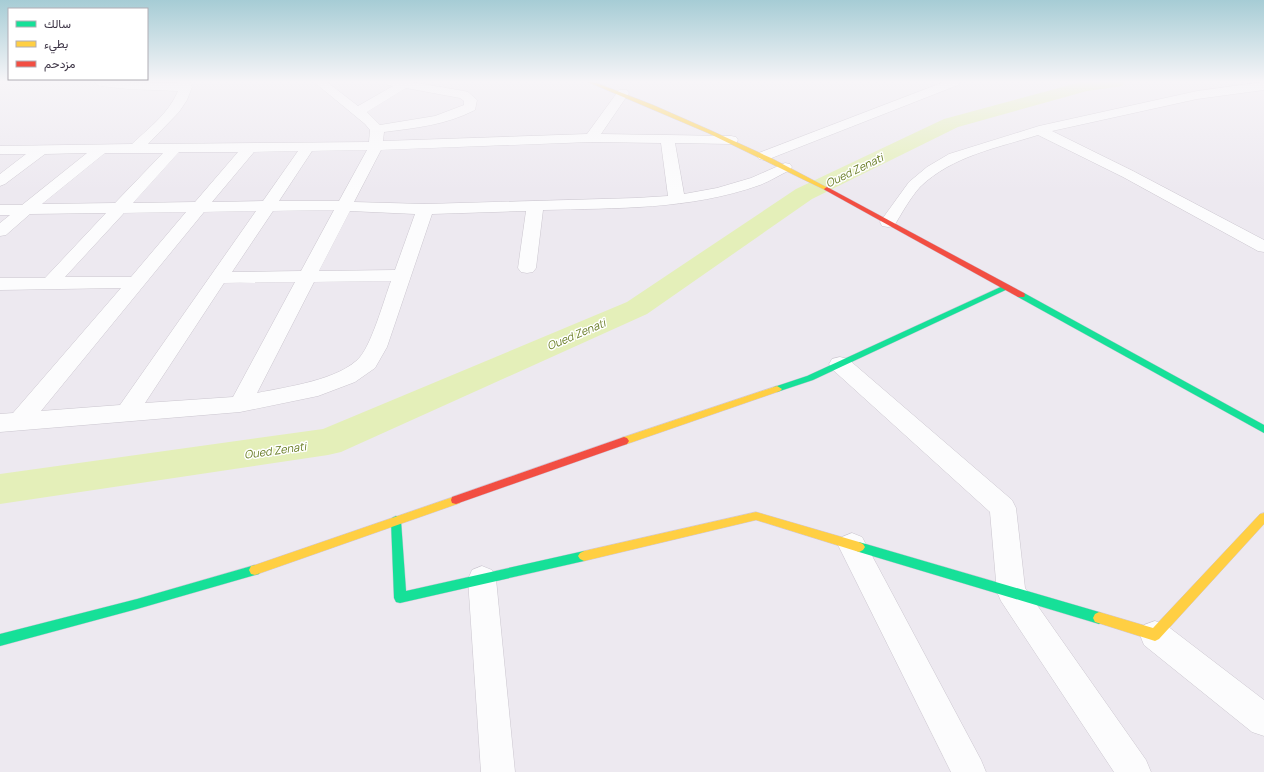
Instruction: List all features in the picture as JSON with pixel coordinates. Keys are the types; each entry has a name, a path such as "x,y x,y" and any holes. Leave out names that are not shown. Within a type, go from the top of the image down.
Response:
{"street":[{"path":"134,149 167,118"},
{"path":"240,404 376,146 377,129 366,118"},
{"path":"377,129 441,118"},
{"path":"590,138 605,118"},
{"path":"684,118 764,156 862,207 1264,428"},
{"path":"764,156 861,118"},
{"path":"888,222 914,185 954,157 1039,130 1093,118"},
{"path":"1039,130 1128,174 1264,247"},
{"path":"0,150 376,146 590,138 731,140"},
{"path":"667,138 677,200"},
{"path":"128,412 308,147"},
{"path":"50,283 176,148"},
{"path":"10,422 136,282 249,148"},
{"path":"0,180 42,149"},
{"path":"0,230 101,149"},
{"path":"0,210 267,206 345,206 425,209 677,200 720,192 790,169"},
{"path":"528,268 535,206"},
{"path":"10,422 240,404 318,388 347,377 367,362 377,347 425,209"},
{"path":"219,278 402,275"},
{"path":"0,284 136,282"},
{"path":"0,640 137,604 268,566 810,378 1008,287"},
{"path":"840,364 1002,508 1011,592 1134,772"},
{"path":"396,521 400,598 756,516 1155,635 1264,720"},
{"path":"1155,635 1264,517"},
{"path":"852,545 969,772"},
{"path":"482,579 498,772"}],"waterway":[{"name":"Oued Zenati","path":"0,489 328,442 637,308 804,194 951,123 969,118"}],"traffic: fast":[{"path":"777,389 810,378 1008,287"},
{"path":"1021,295 1264,429"},
{"path":"396,521 400,598 584,556"},
{"path":"859,547 1099,618"},
{"path":"0,640 137,604 255,570"}],"traffic: slow":[{"path":"678,118 827,189"},
{"path":"624,441 777,389"},
{"path":"255,570 456,500"},
{"path":"584,556 756,516 859,547"},
{"path":"1099,618 1155,635 1264,517"}],"traffic: jam":[{"path":"827,189 1021,295"},
{"path":"456,500 624,441"}]}
